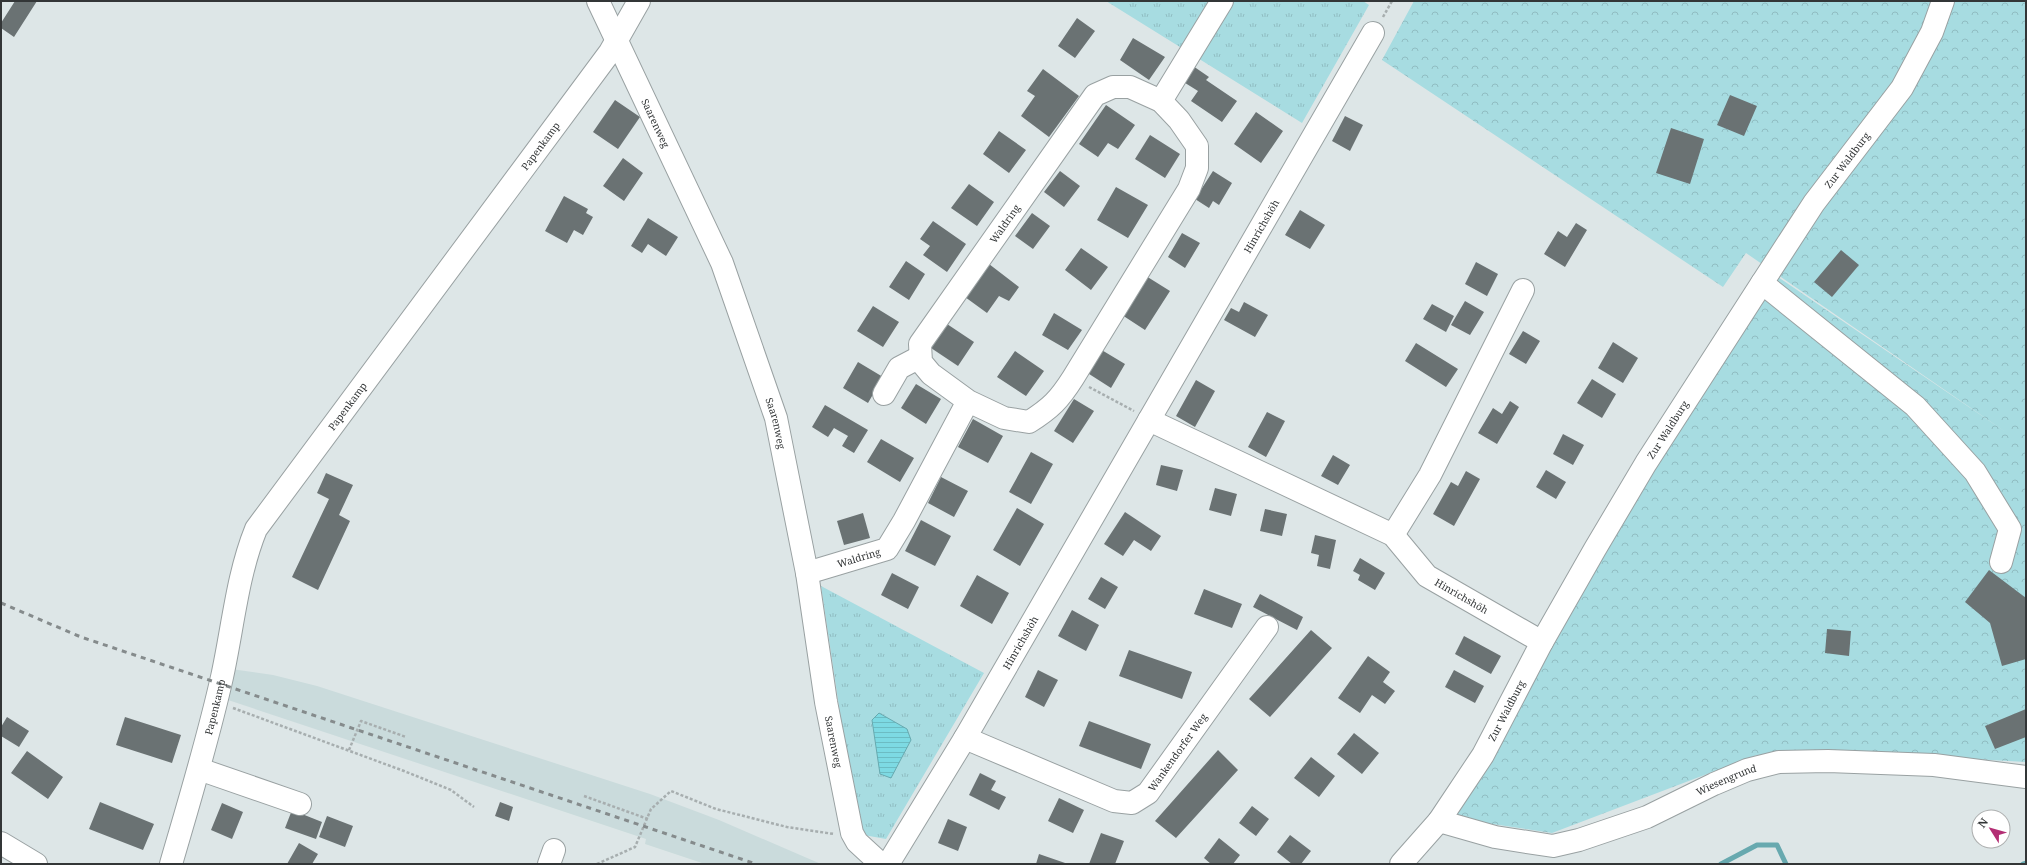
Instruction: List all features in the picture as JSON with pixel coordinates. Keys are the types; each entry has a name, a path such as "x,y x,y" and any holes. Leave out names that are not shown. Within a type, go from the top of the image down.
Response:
{"street":[{"name":"Saarenweg","path":"598,1 722,263 776,418 807,573 826,702 852,833 857,842 881,864"},
{"name":"Papenkamp","path":"171,864 199,769 216,702 246,554 256,529 617,43 639,1"},
{"path":"1161,101 1222,1"},
{"name":"Zur Waldburg","path":"1401,864 1439,821 1483,755 1542,642 1646,463 1762,283 1814,203 1902,88 1932,32 1943,1"},
{"name":"Hinrichshöh","path":"888,864 965,738 1373,33"},
{"name":"Waldring","path":"1130,87 1161,101 1179,120 1197,146 1197,168 1189,189 1058,400 1044,413 1029,422 1004,418 968,402 931,374 921,362 920,357 920,344 929,330 1095,95 1113,88 1130,87"},
{"path":"1762,283 1915,406 1975,472 2010,528 2002,562"},
{"path":"1393,534 1430,475 1524,290"},
{"path":"884,394 899,368 920,357"},
{"name":"Waldring","path":"807,573 887,549 904,521 968,402"},
{"name":"Hinrichshöh","path":"1149,420 1393,534 1427,576 1542,642"},
{"name":"Wankendorfer Weg","path":"965,738 1114,801 1132,803 1148,793 1267,627"},
{"name":"Wiesengrund","path":"1439,821 1495,837 1553,846 1579,840 1647,816 1720,781 1747,770 1779,762 1828,761 1934,765 2026,777"},
{"path":"199,769 300,804"},
{"path":"1,843 36,864"}],"path":[{"path":"1073,378 1149,420"},
{"path":"216,702 349,750 451,790 474,807"},
{"path":"349,750 361,721 406,737"},
{"path":"597,864 635,847 651,809 671,791 716,809 787,827 842,835 852,833"},
{"path":"584,796 648,819"}],"shaded area":[{"path":"231,669 273,675 317,686 650,794 719,820 821,864 705,864 645,844 646,839 225,699"},
{"path":"879,713 907,729 911,740 891,778 880,774 872,720"}],"green space":[{"path":"1106,1 1363,1 1369,5 1302,123"},
{"path":"1414,1 2026,1 2026,762 1955,758 1757,755 1552,833 1452,818 1601,551 1775,275 2010,435 1746,253 1723,287 1382,60"},
{"path":"821,586 984,673 886,839 858,834"}],"building":[{"path":"15,1 37,1 14,37 1,28 1,23"},
{"path":"1077,18 1095,31 1075,58 1058,46"},
{"path":"1133,38 1165,57 1149,80 1120,60"},
{"path":"1193,66 1209,77 1206,80 1237,101 1222,122 1191,101 1198,91 1182,81"},
{"path":"1043,69 1079,96 1049,137 1021,116 1035,96 1027,91"},
{"path":"1730,95 1757,106 1744,136 1717,125"},
{"path":"615,100 640,117 618,149 593,132"},
{"path":"1106,105 1135,125 1118,149 1108,143 1098,157 1079,144"},
{"path":"1256,112 1283,131 1261,163 1234,144"},
{"path":"1345,116 1363,125 1350,151 1332,141"},
{"path":"1671,128 1704,139 1690,184 1656,173"},
{"path":"999,131 1026,150 1009,173 983,154"},
{"path":"1150,135 1180,154 1165,178 1135,159"},
{"path":"623,158 643,173 624,201 603,186"},
{"path":"1060,171 1080,186 1064,207 1044,192"},
{"path":"1213,171 1232,183 1219,205 1213,201 1209,208 1195,199"},
{"path":"969,184 994,202 977,226 951,208"},
{"path":"1116,187 1148,205 1128,238 1097,220"},
{"path":"564,196 588,209 586,213 593,217 583,235 574,230 567,243 545,231"},
{"path":"1300,210 1325,225 1310,249 1285,235"},
{"path":"1032,213 1050,226 1033,249 1015,236"},
{"path":"648,218 678,237 666,256 648,244 642,253 631,246"},
{"path":"933,221 966,244 947,272 923,255 930,246 920,239"},
{"path":"1576,223 1587,230 1565,267 1544,254 1558,231 1567,237"},
{"path":"1182,233 1200,243 1185,268 1168,257"},
{"path":"1081,248 1108,267 1091,290 1065,270"},
{"path":"1841,250 1859,265 1832,297 1814,282"},
{"path":"906,261 925,274 909,300 889,287"},
{"path":"1476,262 1498,274 1487,296 1465,284"},
{"path":"989,264 1019,287 1009,301 999,296 987,313 965,297"},
{"path":"1146,276 1170,291 1145,330 1122,315"},
{"path":"1465,301 1484,312 1470,335 1451,325"},
{"path":"1244,302 1268,315 1255,337 1224,320 1231,308 1239,312"},
{"path":"1432,304 1454,316 1446,332 1423,319"},
{"path":"873,306 899,322 883,347 857,331"},
{"path":"1054,313 1082,330 1068,350 1042,335"},
{"path":"947,324 974,342 958,366 931,348"},
{"path":"1523,331 1540,341 1526,364 1509,354"},
{"path":"1613,342 1638,358 1623,383 1598,368"},
{"path":"1416,343 1458,369 1446,387 1405,361"},
{"path":"1100,349 1125,364 1111,388 1086,372"},
{"path":"1015,351 1044,371 1026,396 997,377"},
{"path":"858,362 883,377 868,403 843,388"},
{"path":"1592,379 1616,394 1602,418 1577,403"},
{"path":"1196,380 1215,391 1195,427 1176,416"},
{"path":"916,384 941,399 926,424 901,408"},
{"path":"1074,399 1094,411 1073,443 1054,431"},
{"path":"1510,401 1519,407 1497,444 1478,433 1493,408 1502,414"},
{"path":"825,405 868,430 854,453 842,446 848,436 834,428 828,437 812,427"},
{"path":"1267,412 1285,421 1266,457 1248,447"},
{"path":"973,419 1003,436 988,463 958,447"},
{"path":"1563,434 1584,445 1573,465 1553,454"},
{"path":"881,439 914,458 900,482 867,462"},
{"path":"1031,452 1053,464 1031,504 1009,492"},
{"path":"1333,455 1350,465 1338,485 1321,476"},
{"path":"1161,465 1183,470 1177,491 1156,485"},
{"path":"1546,470 1566,482 1556,499 1536,487"},
{"path":"1466,471 1480,479 1454,526 1433,514 1451,482 1458,486"},
{"path":"326,473 353,485 339,515 350,521 318,590 292,577 329,499 317,493"},
{"path":"941,477 968,491 954,517 928,503"},
{"path":"1215,488 1237,494 1231,516 1209,510"},
{"path":"1017,508 1044,524 1020,566 993,550"},
{"path":"1265,509 1287,514 1282,536 1260,531"},
{"path":"1125,512 1161,536 1151,551 1134,540 1123,556 1104,544"},
{"path":"863,513 870,538 844,545 837,521"},
{"path":"921,520 951,536 935,566 905,551"},
{"path":"1315,535 1336,540 1330,569 1317,566 1319,555 1311,553"},
{"path":"1360,558 1385,573 1375,590 1358,580 1360,575 1353,571"},
{"path":"1989,570 2026,598 2026,659 2002,666 1990,623 1965,602"},
{"path":"892,573 919,587 908,609 881,595"},
{"path":"977,575 1009,593 992,624 960,606"},
{"path":"1101,577 1118,587 1105,609 1088,599"},
{"path":"1204,589 1242,604 1232,628 1194,614"},
{"path":"1260,594 1303,617 1297,630 1253,607"},
{"path":"1072,610 1099,625 1086,651 1058,636"},
{"path":"1827,629 1851,631 1849,656 1825,653"},
{"path":"1311,630 1332,648 1270,717 1249,699"},
{"path":"1464,636 1501,656 1491,674 1455,654"},
{"path":"1129,650 1192,672 1182,699 1119,676"},
{"path":"1368,656 1390,672 1383,682 1395,691 1385,704 1372,695 1360,713 1338,698"},
{"path":"1038,670 1058,680 1044,707 1025,697"},
{"path":"1454,670 1484,686 1475,703 1445,687"},
{"path":"2026,709 2026,737 1995,749 1985,726"},
{"path":"7,717 29,731 19,747 1,736 1,727"},
{"path":"125,717 181,735 172,763 116,745"},
{"path":"1089,721 1151,744 1141,769 1079,746"},
{"path":"1354,733 1379,753 1362,774 1337,754"},
{"path":"1218,750 1238,770 1176,838 1155,821"},
{"path":"27,751 63,777 48,799 11,773"},
{"path":"1311,757 1335,776 1319,797 1294,778"},
{"path":"980,773 996,781 991,790 1006,797 999,810 969,795"},
{"path":"1059,798 1084,810 1073,833 1048,821"},
{"path":"100,802 154,824 143,850 89,829"},
{"path":"500,802 513,807 509,821 495,816"},
{"path":"222,803 243,812 232,839 211,830"},
{"path":"1252,806 1269,819 1256,836 1239,823"},
{"path":"292,810 322,822 316,839 285,828"},
{"path":"327,816 353,826 345,847 319,837"},
{"path":"948,819 967,827 958,851 938,843"},
{"path":"1101,833 1124,841 1115,864 1089,864"},
{"path":"1290,835 1311,851 1301,864 1292,864 1277,852"},
{"path":"1219,838 1240,855 1233,864 1211,864 1204,858"},
{"path":"299,843 318,854 312,864 287,864"},
{"path":"1039,854 1068,864 1036,864"}],"waterway":[{"path":"1721,864 1757,845 1777,845 1786,864"}],"railway":[{"path":"1,603 81,637 756,864"}]}
